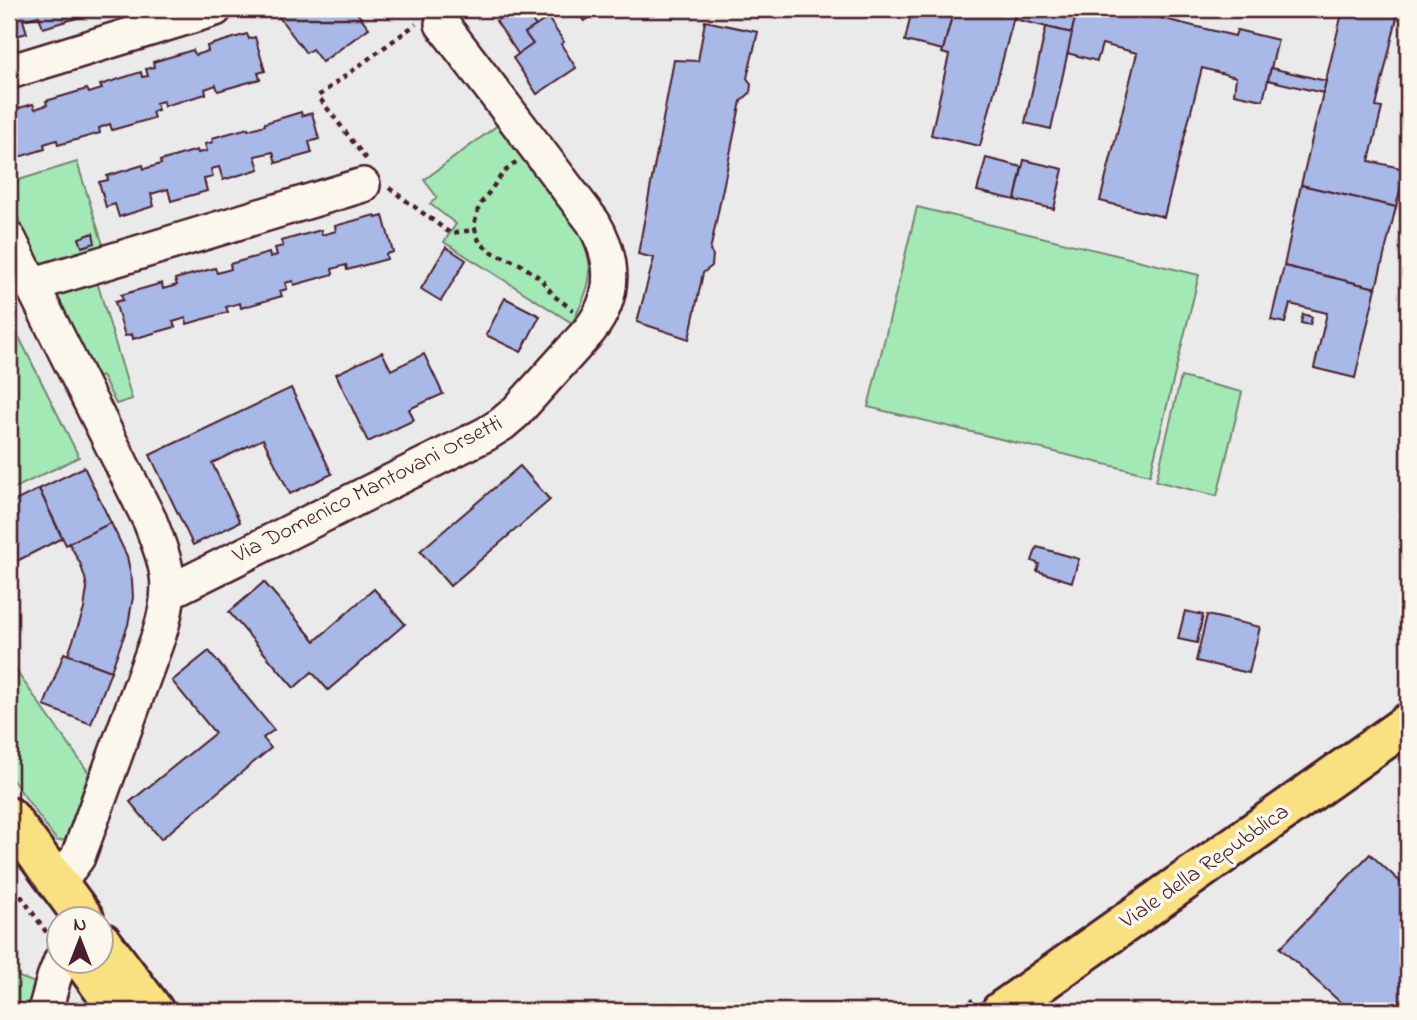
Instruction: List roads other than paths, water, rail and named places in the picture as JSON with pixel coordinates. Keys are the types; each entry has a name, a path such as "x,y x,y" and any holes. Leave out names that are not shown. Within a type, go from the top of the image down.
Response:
{"main road":[{"name":"Viale della Repubblica","path":"1001,1011 1408,723"},
{"path":"9,817 73,904"},
{"path":"9,858 46,923"},
{"path":"116,961 154,1011"},
{"path":"92,974 119,1011"}],"street":[{"path":"9,72 215,9"},
{"name":"Via Domenico Mantovani Orsetti","path":"169,592 502,424 596,323 609,289 606,247 593,222 535,146 432,21"},
{"path":"31,285 373,178"},
{"path":"9,239 150,522 167,570 169,592 159,635 78,857 56,881"},
{"path":"45,1011 54,974"}]}
